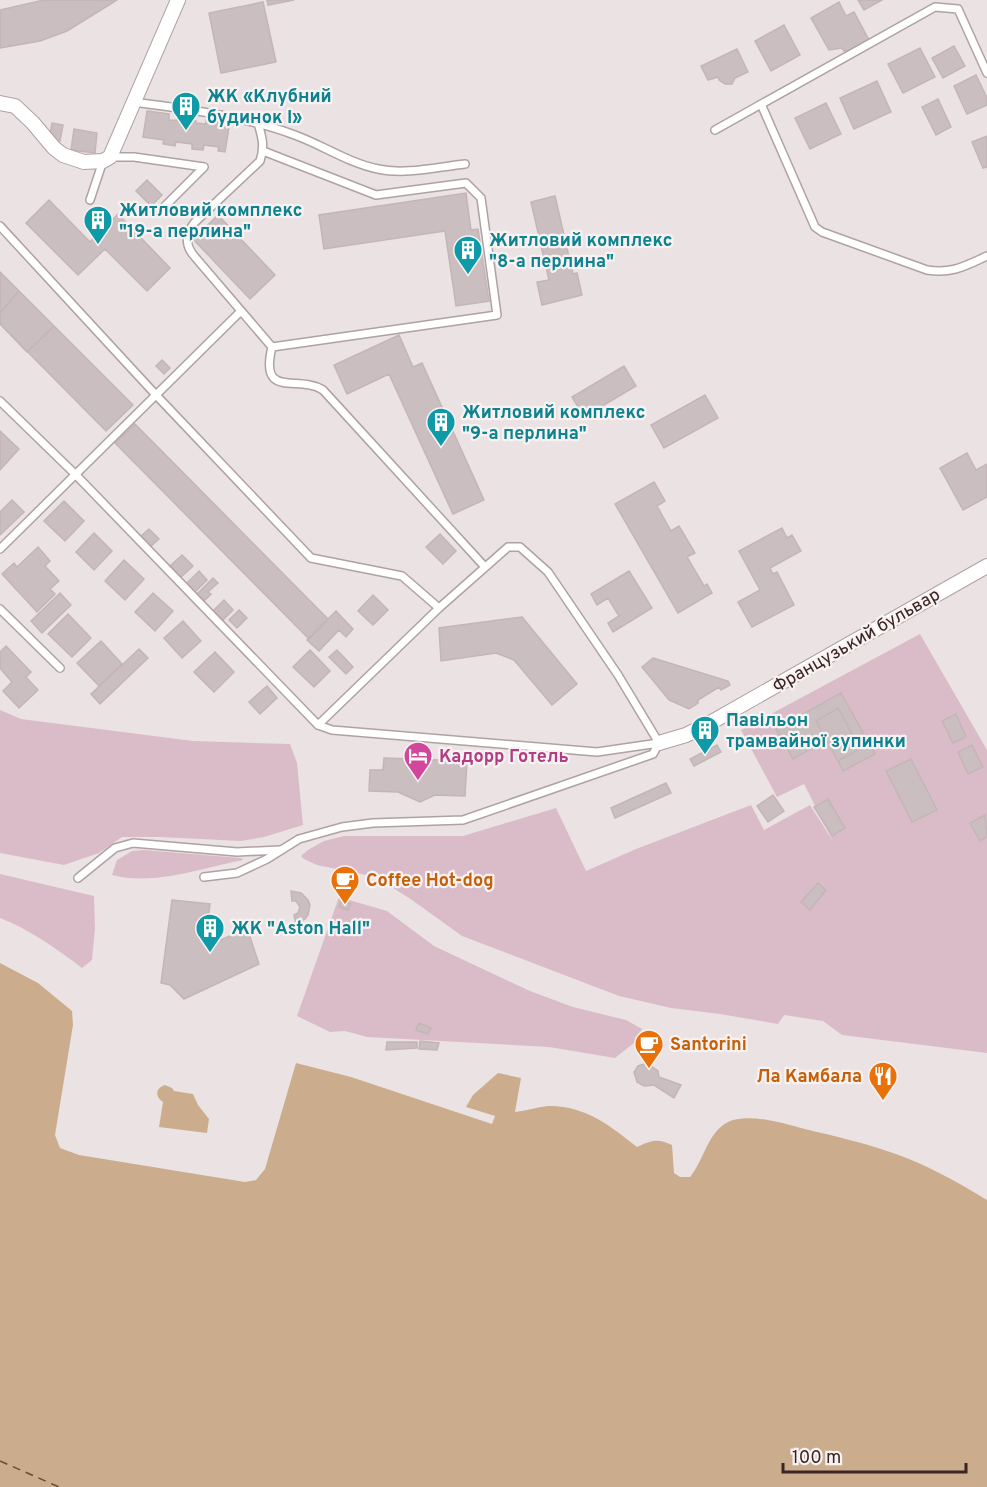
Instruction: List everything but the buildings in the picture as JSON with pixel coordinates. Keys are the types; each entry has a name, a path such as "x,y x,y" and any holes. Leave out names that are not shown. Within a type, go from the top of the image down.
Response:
{"street":[{"path":"0,103 15,106 54,148 63,154 84,162 106,159 134,102 148,65 178,0"},
{"name":"Французький бульвар","path":"659,743 686,735 710,723 987,566"}],"lane":[{"path":"715,130 935,7 958,9 987,73"},
{"path":"134,102 258,123 294,134 362,165 377,169 406,171 465,164"},
{"path":"761,104 815,227 822,232 927,270 940,272 956,270 987,256"},
{"path":"258,123 263,140 260,161 194,223 187,236 190,251 272,347 270,368 273,376 279,382 287,385 308,384 323,390 485,567"},
{"path":"263,151 376,195 466,183 482,198 497,315 272,347"},
{"path":"90,200 106,159 134,157 204,167 160,211"},
{"path":"0,226 311,558 402,576 439,608"},
{"path":"0,549 241,311"},
{"path":"0,401 75,474 318,725 332,730 597,752 659,743"},
{"path":"318,725 439,608 485,567 508,547 520,547 548,572 618,675 659,743"},
{"path":"0,609 60,668"},
{"path":"204,877 237,873 299,840 342,827 373,823 463,820 653,754 659,743"},
{"path":"78,878 115,848 133,843 237,852 282,850"}],"shaded area":[{"path":"920,634 987,750 987,1053 842,1035 823,1021 784,1015 778,1024 671,1008 619,996 462,936 376,877 317,865 301,856 324,841 344,836 463,836 556,808 586,871 636,849 751,805 764,830 810,805 833,841 804,784 777,797 741,730"},
{"path":"0,710 21,719 193,741 290,744 297,763 303,825 264,837 241,841 122,837 99,853 64,865 0,853"},
{"path":"144,850 243,860 161,877 128,878 112,875 117,860 132,851"},
{"path":"0,874 94,896 95,928 92,960 82,968 32,934 0,918"},
{"path":"339,897 387,911 434,946 530,991 573,1007 626,1020 642,1029 634,1043 615,1058 549,1047 367,1037 345,1031 330,1032 297,1016"},
{"path":"0,963 38,983 72,1011 73,1025 55,1135 60,1148 79,1155 245,1182 256,1180 265,1169 296,1063 351,1077 492,1124 495,1116 466,1107 473,1095 498,1073 521,1078 515,1112 548,1106 573,1109 596,1118 637,1147 654,1141 663,1141 672,1145 674,1173 680,1177 690,1177 718,1130 733,1120 742,1118 779,1122 872,1146 905,1157 941,1174 987,1200 987,1487 0,1487"},
{"path":"165,1085 174,1091 193,1094 209,1119 207,1133 159,1127 163,1102 157,1093 159,1088"}],"ferry route":[{"path":"0,1461 59,1487"}],"place":[{"name":"ЖК «Клубний будинок I»","path":"186,132"},
{"name":"Житловий комплекс \"19-а перлина\"","path":"98,246"},
{"name":"Житловий комплекс \"8-а перлина\"","path":"468,276"},
{"name":"Житловий комплекс \"9-а перлина\"","path":"441,448"},
{"name":"Павільон трамвайної зупинки","path":"705,756"},
{"name":"Кадорр Готель","path":"418,782"},
{"name":"Coffee Hot-dog","path":"345,906"},
{"name":"ЖК \"Aston Hall\"","path":"210,954"},
{"name":"Santorini","path":"649,1070"},
{"name":"Ла Камбала","path":"883,1102"}]}
